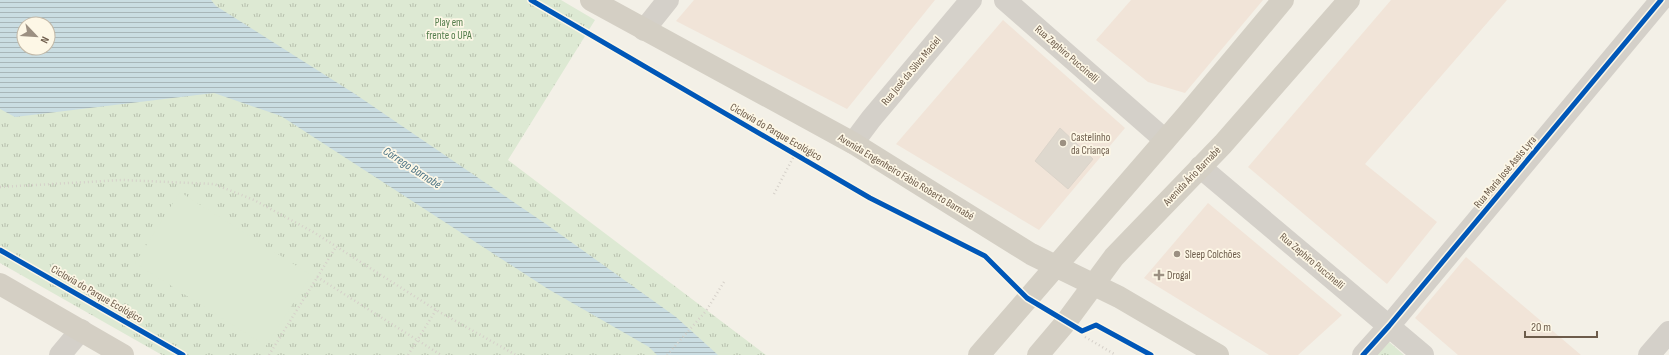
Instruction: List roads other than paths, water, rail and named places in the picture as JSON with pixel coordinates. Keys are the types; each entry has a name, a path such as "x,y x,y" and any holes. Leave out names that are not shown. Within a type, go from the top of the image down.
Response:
{"main road":[{"name":"Avenida Engenheiro Fábio Roberto Barnabé","path":"592,0 644,30 853,143 1031,254 1093,284 1218,355"},
{"path":"979,355 1165,140 1283,0"},
{"name":"Avenida Ário Barnabé","path":"1038,355 1074,326 1093,284 1114,257 1200,168 1349,0"},
{"path":"0,284 123,355"}],"street":[{"path":"644,30 668,0"},
{"name":"Rua José da Silva Maciel","path":"853,143 871,119 971,0"},
{"name":"Rua Zephiro Puccinelli","path":"1005,0 1165,140"},
{"name":"Rua Maria José Assis Lyra","path":"1363,355 1389,326 1660,0"},
{"name":"Rua Zephiro Puccinelli","path":"1200,168 1423,355"},
{"path":"60,355 81,330"},
{"path":"1649,355 1669,332"}],"water":[{"name":"Córrego Barnabé","path":"0,0 211,0 216,6 355,94 546,224 676,317 718,355 657,355 649,347 548,289 281,116 214,93 15,117 0,109"}],"place":[{"name":"Castelinho da Criança","path":"1063,143"},
{"name":"Sleep Colchões","path":"1177,254"},
{"name":"Drogal","path":"1159,275"}],"park label":[{"name":"Play em frente o UPA","path":"449,28"}]}
